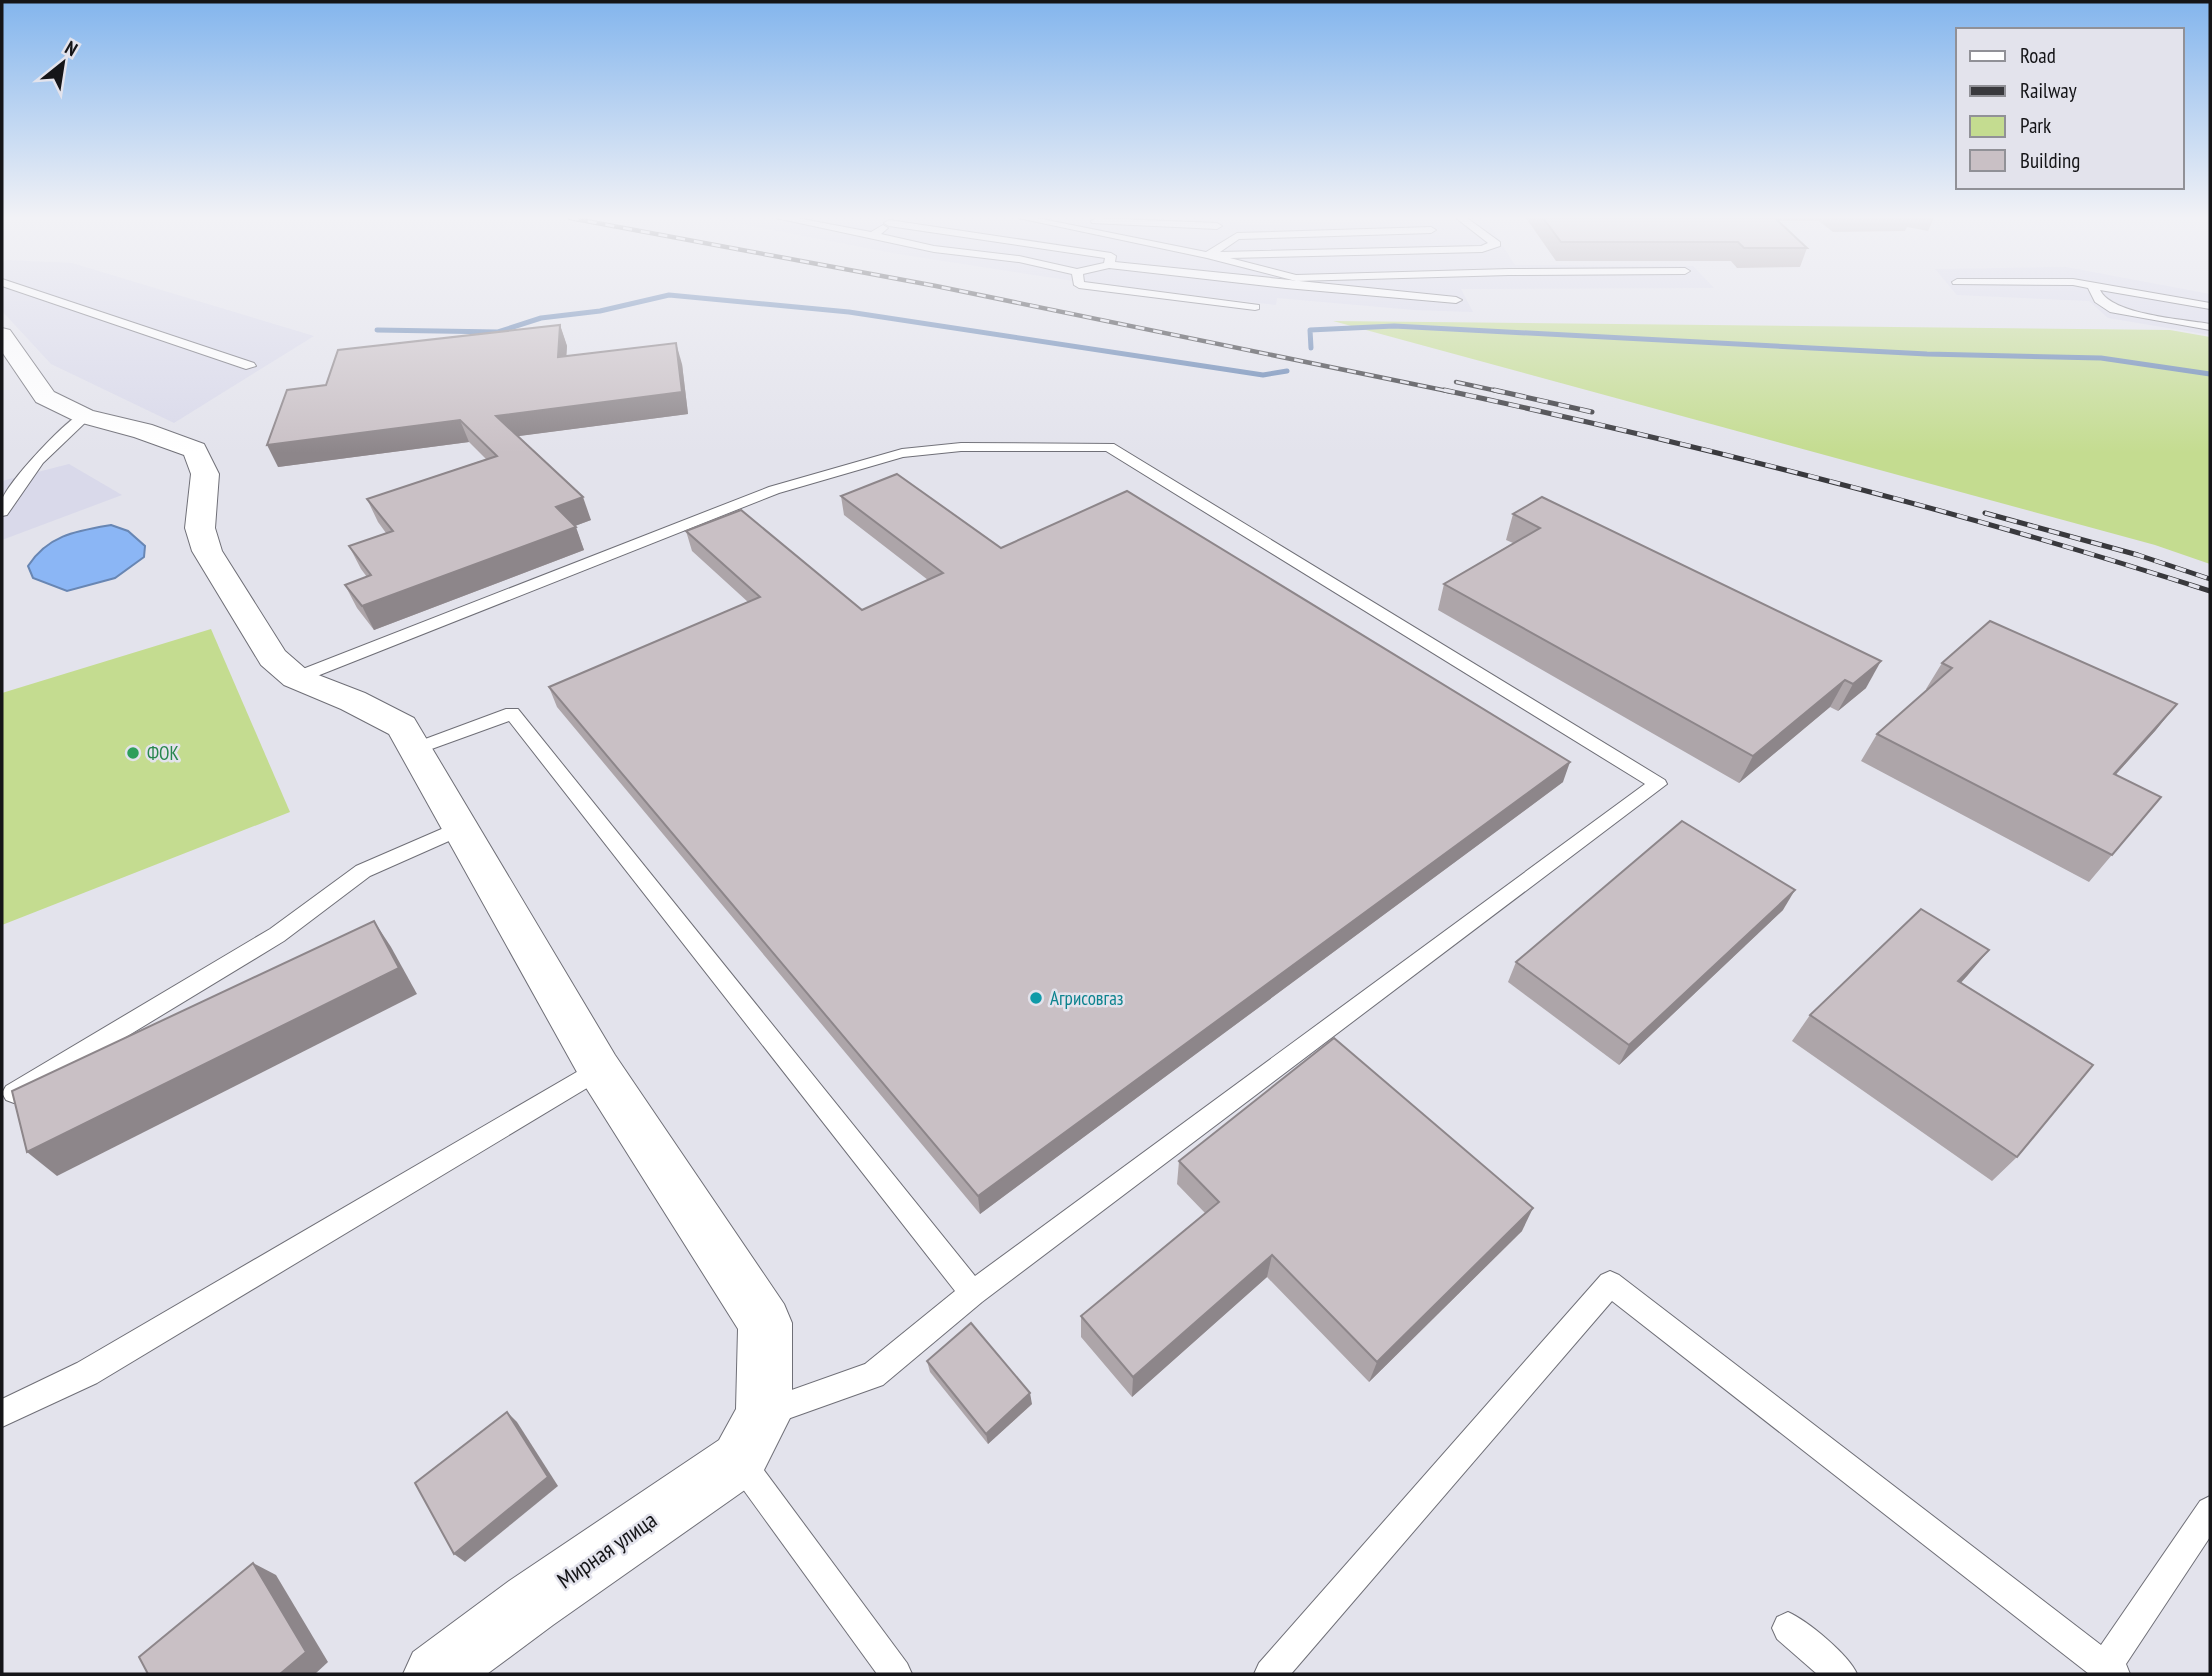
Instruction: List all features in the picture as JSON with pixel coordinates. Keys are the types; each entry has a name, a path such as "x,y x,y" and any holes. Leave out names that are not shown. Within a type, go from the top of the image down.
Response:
{"street":[{"path":"2,335 44,397 84,416 143,430 195,450 205,474 200,528 206,551 274,658 296,678 353,701 402,726 599,1069 765,1324 751,1437"},
{"name":"Мирная улица","path":"435,1674 751,1437"}],"lane":[{"path":"44,296 250,366"},
{"path":"1169,296 1255,307"},
{"path":"1408,296 1456,300"},
{"path":"2097,296 2114,310 2210,327"},
{"path":"2155,296 2210,306"},
{"path":"2,512 32,467 84,416"},
{"path":"296,678 774,490 889,456 961,447 1110,447 1658,784 973,1293 873,1375 751,1437 896,1674"},
{"path":"2,480 32,467"},
{"path":"415,749 512,713 973,1293"},
{"path":"14,1093 277,935 363,871 460,828"},
{"path":"2,1413 87,1373 599,1069"},
{"path":"1270,1674 1610,1284 2110,1671 2210,1511"},
{"path":"1788,1628 1841,1674"}],"shaded area":[{"path":"2,296 182,296 314,336 174,423 51,364 2,311"},
{"path":"1201,296 1465,296 1473,312 1414,310 1277,298 1276,305"},
{"path":"1984,296 2210,296 2210,335 2108,318 2089,301"},
{"path":"69,464 122,495 2,540 2,481"}],"green space":[{"path":"1333,321 2170,330 2210,337 2210,564 2155,545"},
{"name":"ФОК","path":"211,629 290,812 2,925 2,693"}],"water":[{"path":"111,525 128,531 145,546 144,557 115,578 67,591 33,578 28,566 44,547 75,532"}],"building":[{"path":"560,325 558,357 676,343 682,392 496,416 583,497 556,507 576,527 362,606 345,585 371,575 349,546 393,531 367,499 497,456 460,420 267,445 287,390 326,385 338,350"},
{"name":"Агрисовгаз","path":"897,474 1001,548 1127,491 1570,762 978,1196 549,687 760,597 686,531 741,510 862,610 943,573 841,496"},
{"path":"1542,497 1881,661 1853,684 1845,680 1753,756 1444,584 1540,528 1513,514"},
{"path":"1990,621 2177,704 2114,774 2161,797 2112,855 1877,734 1952,668 1942,663"},
{"path":"1682,821 1795,890 1629,1045 1516,962"},
{"path":"1921,909 1989,950 1958,981 2093,1065 2017,1157 1810,1015"},
{"path":"374,921 399,968 27,1152 12,1091"},
{"path":"1334,1038 1533,1208 1377,1362 1272,1255 1133,1377 1081,1316 1219,1202 1179,1161"},
{"path":"971,1323 1030,1393 986,1434 927,1361"},
{"path":"507,1412 548,1477 454,1554 415,1483"},
{"path":"253,1563 306,1652 280,1674 148,1674 139,1657"}],"waterway":[{"path":"377,330 498,332 541,318 600,311 664,296"},
{"path":"682,296 849,312 1263,375 1287,371"},
{"path":"1311,348 1310,330 1394,326 1927,354 2101,358 2210,374"}],"railway":[{"path":"986,296 1452,392"},
{"path":"1456,382 1502,392"},
{"path":"1444,390 1830,481 2020,533 2210,591"},
{"path":"1494,390 1592,412"},
{"path":"1985,513 2138,555 2210,579"}],"place":[{"name":"ФОК","path":"133,753"},
{"name":"Агрисовгаз","path":"1036,998"}]}
